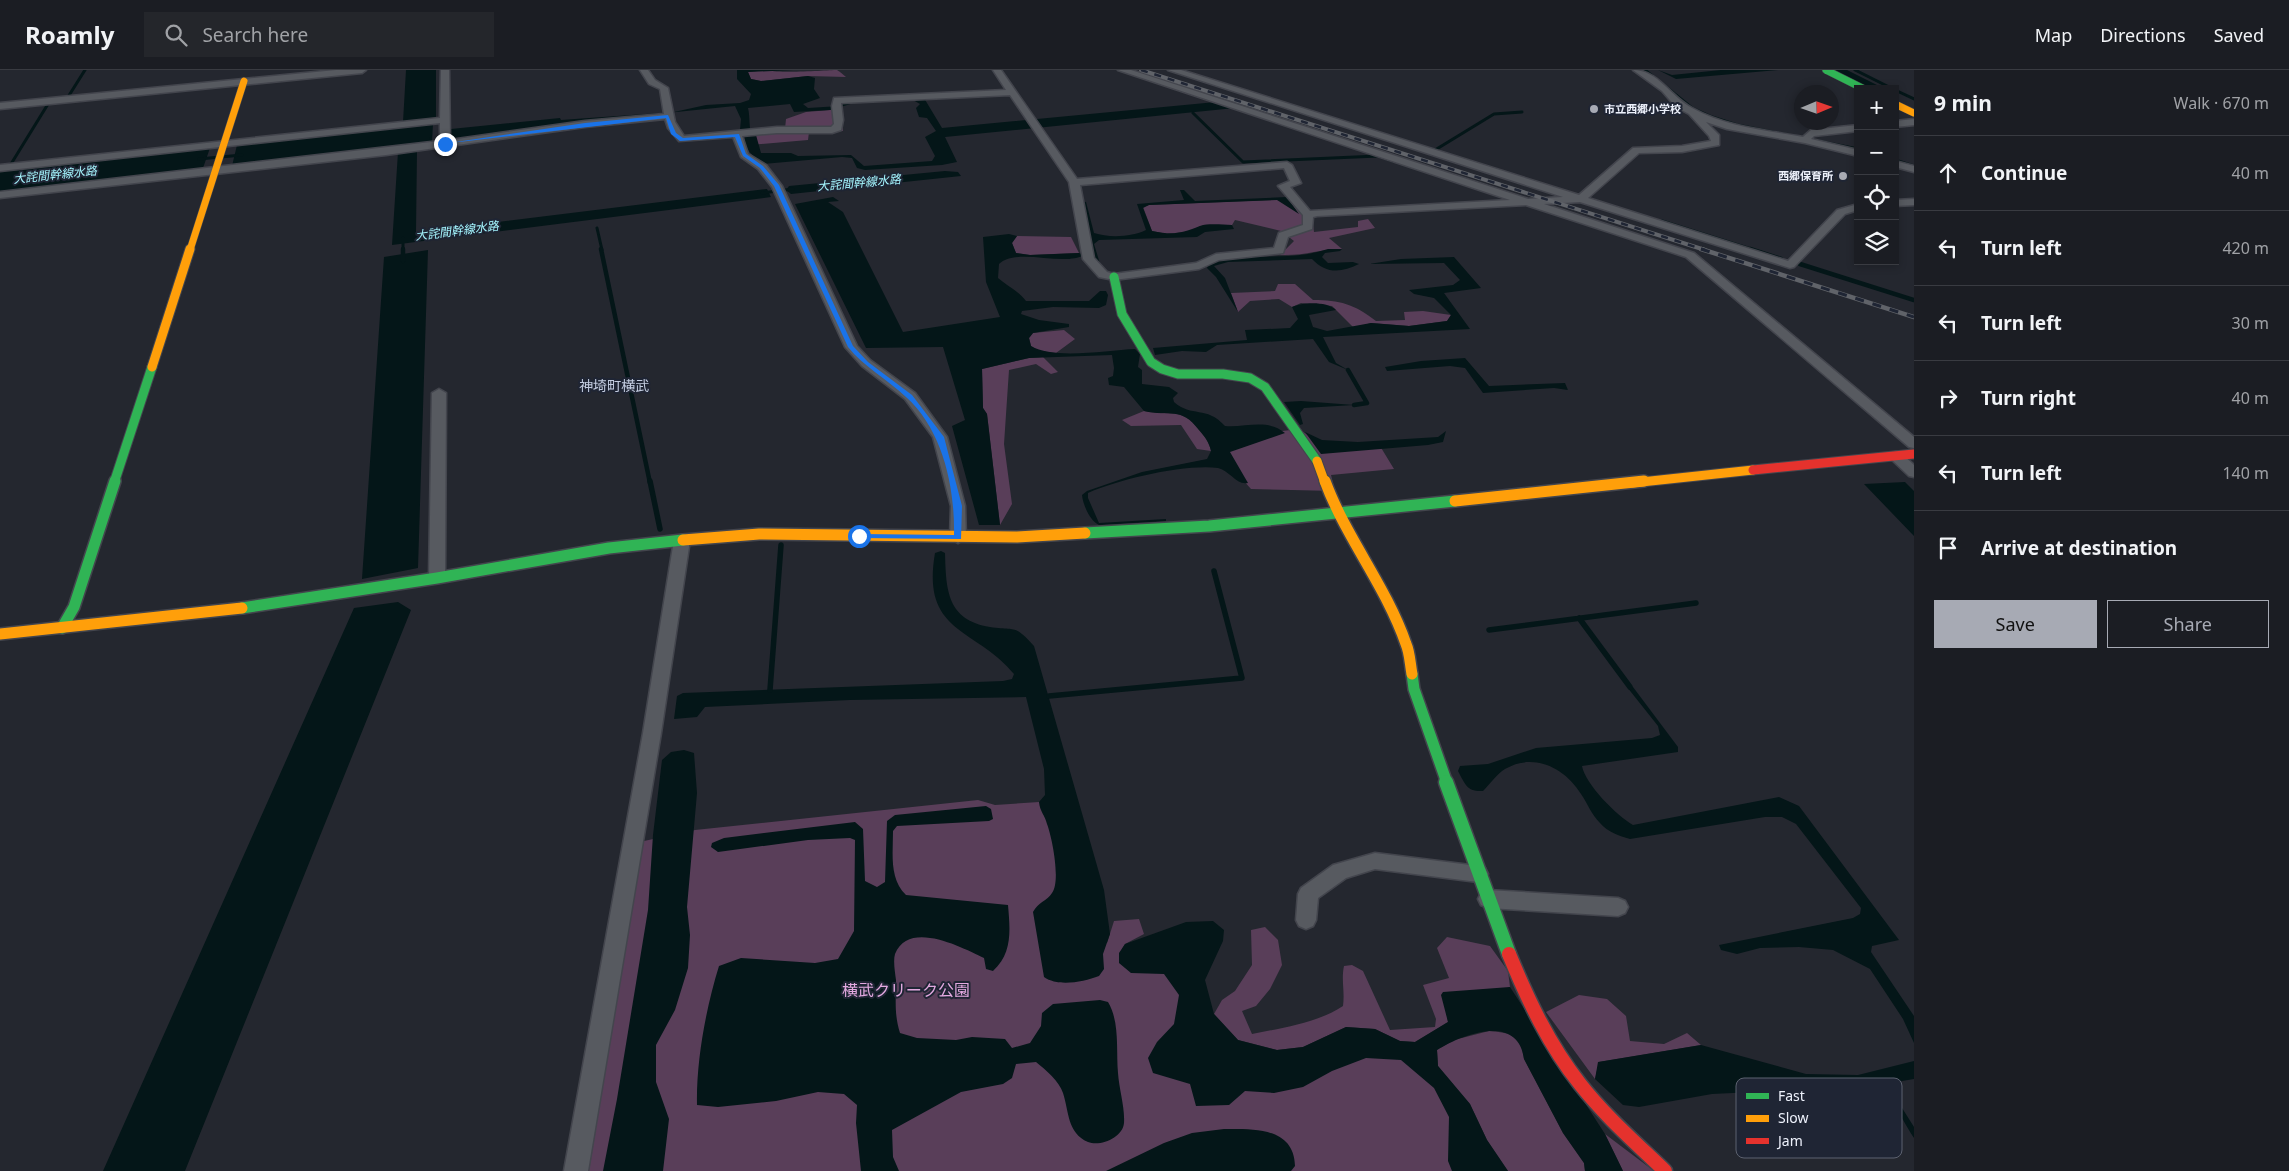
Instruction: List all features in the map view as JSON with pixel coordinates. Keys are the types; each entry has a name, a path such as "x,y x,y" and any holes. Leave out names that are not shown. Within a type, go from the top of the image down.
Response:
{"street":[{"path":"62,628 74,607 248,70"},
{"path":"0,106 362,70"},
{"path":"444,137 445,70"},
{"path":"644,70 652,82 664,88 669,101 667,113 674,134 682,140 757,133 832,130 838,128 840,119 837,100 1013,92"},
{"path":"997,70 1074,182 1089,259 1103,275 1114,277 1199,266 1216,257 1279,251 1283,236 1308,227 1308,215 1283,186 1296,183 1287,165 1074,182"},
{"path":"1122,70 1690,255 1914,444"},
{"path":"1172,70 1790,266 1840,212 1854,208"},
{"path":"1308,215 1580,199 1636,150 1682,149 1716,143 1714,135 1693,114 1679,105 1658,83 1637,70"},
{"path":"1826,70 1856,85"},
{"path":"1899,106 1914,114"},
{"path":"1,195 407,149 444,137 585,124 667,113"},
{"path":"1693,114 1727,126 1806,138 1854,152"},
{"path":"0,168 221,152 443,120"},
{"path":"1899,124 1914,122"},
{"path":"1806,138 1811,133 1854,128"},
{"path":"737,136 744,154 762,167 779,192 851,347 866,363 910,396 940,437 958,506 958,538"},
{"path":"1899,165 1914,169"},
{"path":"1899,203 1914,202"},
{"path":"1114,277 1122,314 1151,362 1162,369 1178,374 1223,374 1250,378 1265,387 1320,466 1359,553 1389,604 1407,646 1414,689 1478,874 1522,986 1552,1044 1594,1101 1665,1171"},
{"path":"437,578 439,393"},
{"path":"0,634 212,612 437,578 609,548 682,540 759,534 958,538 1017,537 1210,526 1914,454"},
{"path":"1896,456 1914,473"},
{"path":"576,1171 652,733 682,540"},
{"path":"1306,920 1308,894 1340,871 1348,868 1374,862 1478,874"},
{"path":"1488,899 1618,907"}],"green space":[{"path":"767,70 793,72 837,70 846,77 808,76 761,81 751,79 748,72"},
{"path":"842,109 843,131 809,132 808,140 750,145 747,131 785,129 786,119 806,112"},
{"path":"1297,199 1311,212 1314,232 1358,227 1358,221 1368,219 1375,228 1329,238 1342,249 1280,255 1294,241 1281,231 1235,220 1232,225 1200,226 1192,231 1167,234 1152,231 1143,207 1149,205"},
{"path":"1017,236 1071,237 1079,253 1030,255 1016,253 1012,243"},
{"path":"1278,284 1295,284 1313,300 1346,304 1376,321 1405,320 1404,312 1423,311 1451,315 1447,321 1409,326 1371,323 1354,328 1332,306 1301,303 1292,307 1279,299 1250,301 1238,312 1231,293 1275,291"},
{"path":"1064,330 1075,339 1056,353 1039,351 1031,346 1029,338 1033,333"},
{"path":"1043,357 1058,372 1051,374 1036,364 1009,370 1004,444 1012,504 1000,525 987,414 983,408 982,369 1029,358"},
{"path":"1144,411 1181,415 1193,423 1205,437 1211,451 1197,449 1181,425 1131,426 1122,420"},
{"path":"1299,429 1326,448 1380,446 1394,469 1331,475 1335,491 1251,489 1225,460 1224,438"},
{"name":"横武クリーク公園","path":"978,800 995,805 1039,802 1063,819 1107,943 1114,921 1139,919 1144,934 1125,944 1122,949 1178,953 1207,1063 1368,1040 1418,1061 1457,1108 1477,1171 587,1171 610,1022 644,841 695,830"},
{"path":"1265,927 1278,940 1282,965 1270,989 1256,1006 1242,1011 1252,1034 1311,1021 1343,1006 1344,966 1352,965 1363,971 1390,1030 1435,1027 1436,1019 1423,985 1449,978 1437,948 1447,937 1490,946 1508,971 1510,987 1446,1010 1448,1022 1415,1042 1400,1041 1375,1029 1346,1027 1303,1047 1277,1050 1238,1040 1214,1014 1222,1000 1235,991 1252,965 1251,930"},
{"path":"1579,995 1607,999 1626,1016 1630,1041 1664,1044 1687,1033 1701,1045 1599,1062 1595,1079 1546,1012"},
{"path":"1489,1031 1509,1034 1517,1040 1523,1051 1524,1059 1563,1133 1584,1163 1585,1171 1508,1171 1487,1140 1470,1104 1438,1066 1437,1050 1454,1040"},
{"path":"1605,1134 1654,1171 1623,1171"}],"water":[{"path":"406,70 436,70 436,119 403,122"},
{"path":"737,70 793,70 748,72 751,79 761,81 808,76 815,78 814,89 820,98 803,104 808,108 840,106 841,103 846,101 924,98 942,128 1216,102 1235,108 945,137 957,162 942,165 865,170 857,168 852,158 842,157 763,164 746,147 745,133 740,130 741,119 735,106 598,120 451,140 451,129 560,118 561,120 674,112 706,105 740,103 749,100 751,94 737,79","holes":["913,100 920,104 916,108 919,117 927,118 936,131 925,137 935,156 932,161 864,166 851,155 798,156 791,153 761,153 756,135 751,134 748,108 790,104 794,112 830,110 854,103"]},
{"path":"1658,70 1672,75 1721,70 1778,70 1676,79"},
{"path":"1835,70 1847,70 1877,85 1865,85"},
{"path":"433,124 432,142 232,166 237,145"},
{"path":"210,148 203,168 0,192 0,171"},
{"path":"417,150 416,232 767,189 771,197 392,245 398,152"},
{"path":"945,171 958,172 961,176 791,194 786,190 789,186"},
{"path":"1180,190 1184,190 1195,201 1287,197 1299,214 1277,200 1149,205 1143,208 1152,231 1176,233 1212,224 1232,225 1234,229 1205,232 1197,237 1099,240 1094,244 1101,267 1092,254 1080,201 1086,202 1094,233 1106,236 1120,236 1146,230 1137,204 1184,200"},
{"path":"833,197 839,201 828,202 843,212 903,332 1000,317 986,282 983,237 1009,234 1017,236 1012,243 1016,253 1030,255 1079,253 1084,255 1064,259 1017,257 1007,259 999,264 998,278 1026,301 1089,301 1100,291 1106,291 1108,295 1106,305 1099,308 1053,307 1022,311 1021,314 1039,320 1069,324 1069,327 1033,333 1029,338 1031,346 1053,353 1135,349 1140,354 1138,367 1142,370 1142,384 1169,387 1178,393 1173,398 1174,402 1181,407 1212,416 1225,426 1263,425 1278,428 1285,433 1230,452 1248,483 1240,482 1218,468 1188,468 1134,478 1088,493 1088,498 1099,523 1166,519 1166,521 1099,525 1088,512 1082,495 1087,491 1142,472 1207,459 1211,451 1203,435 1193,423 1181,415 1144,411 1124,387 1109,385 1108,378 1113,376 1114,368 1112,355 1029,358 982,369 983,408 987,414 1000,525 979,525 952,426 965,420 943,347 866,348 795,204"},
{"path":"1328,249 1342,249 1325,253 1322,257 1328,263 1353,262 1359,264 1340,270 1328,270 1312,259 1228,262 1214,266 1225,278 1238,312 1216,277 1207,268 1209,262 1224,259 1299,255"},
{"path":"428,250 418,568 362,579 384,257"},
{"path":"1454,257 1481,288 1444,293 1470,329 1323,337 1336,363 1348,370 1329,362 1313,339 1217,345 1206,352 1182,351 1155,355 1153,348 1247,340 1245,330 1290,328 1298,319 1292,307 1308,303 1327,305 1336,310 1309,315 1313,327 1327,331 1371,323 1409,326 1447,321 1451,315 1434,298 1414,294 1409,290 1453,285 1460,280 1444,263 1369,264 1401,259"},
{"path":"1465,358 1489,386 1565,383 1568,390 1554,388 1483,393 1465,368 1450,366 1387,371 1385,367 1421,361"},
{"path":"1301,401 1354,405 1304,408 1300,413 1303,424 1300,425 1284,402"},
{"path":"1446,431 1443,442 1428,445 1321,454 1305,432 1322,440 1358,442 1438,437"},
{"path":"1905,482 1914,491 1914,536 1864,484"},
{"path":"941,551 945,553 948,591 957,610 965,618 976,623 1018,631 1034,646 1104,890 1110,934 1103,954 1104,969 1099,976 1078,982 1063,983 1044,977 1033,912 1052,893 1055,887 1056,869 1051,839 1039,802 1045,795 1044,769 1026,697 850,700 705,707 697,717 674,719 677,696 683,693 1003,681 1012,679 1014,674 999,659 955,626 944,614 936,599 933,580 935,553"},
{"path":"398,602 411,610 185,1171 103,1171 354,608"},
{"path":"1627,687 1633,687 1678,747 1678,752 1582,766 1584,773 1595,790 1626,821 1633,825 1779,797 1799,806 1899,940 1872,946 1871,952 1914,1016 1914,1043 1903,1019 1870,969 1833,950 1799,947 1760,948 1737,954 1721,950 1719,945 1853,918 1860,914 1861,908 1796,824 1782,817 1765,817 1630,839 1614,833 1603,826 1594,816 1574,785 1558,770 1548,765 1527,762 1516,764 1502,771 1483,791 1470,789 1458,771 1460,766 1488,764 1536,748 1652,738 1660,735 1658,726"},
{"path":"684,750 694,753 697,793 687,907 690,935 688,968 675,1010 656,1045 656,1082 669,1119 663,1171 603,1171 617,1099 648,910 653,835 662,760 671,752"},
{"path":"986,806 991,809 993,819 989,821 897,826 893,831 894,873 906,895 1008,905 1009,923 1007,949 993,971 986,969 984,958 937,939 912,938 902,944 895,954 894,960 896,1013 900,1033 917,1038 956,1040 972,1037 1005,1039 1012,1048 1030,1043 1041,1026 1042,1013 1053,1004 1100,1000 1108,1002 1116,1027 1118,1073 1124,1111 1124,1123 1120,1133 1110,1140 1099,1143 1088,1142 1081,1138 1072,1127 1061,1089 1052,1076 1036,1062 1016,1064 1012,1078 1003,1084 961,1092 892,1130 893,1157 899,1171 861,1171 856,1123 857,1105 844,1094 818,1092 776,1101 718,1107 697,1105 698,1071 703,1035 719,966 741,958 815,963 838,959 854,931 855,840 850,838 808,840 718,852 711,847 712,843 724,838 855,822 863,829 865,881 877,887 885,882 887,821 895,815"},
{"path":"1213,921 1224,930 1223,941 1205,980 1214,1014 1238,1040 1277,1050 1303,1047 1346,1027 1375,1029 1400,1041 1415,1042 1448,1022 1441,995 1443,992 1510,987 1605,1134 1623,1171 1585,1171 1584,1163 1563,1133 1524,1059 1520,1045 1512,1036 1501,1032 1488,1031 1474,1034 1437,1050 1438,1066 1470,1104 1487,1140 1508,1171 1452,1171 1448,1161 1449,1117 1434,1088 1401,1060 1366,1058 1332,1071 1303,1087 1274,1093 1245,1091 1229,1105 1196,1106 1190,1084 1153,1073 1148,1058 1157,1042 1174,1024 1179,995 1164,974 1131,973 1119,963 1119,953 1125,944 1186,922"},
{"path":"1701,1045 1806,1074 1858,1075 1914,1061 1914,1079 1902,1081 1902,1078 1736,1078 1736,1093 1712,1094 1639,1107 1623,1105 1595,1079 1598,1062"},
{"path":"1902,1108 1914,1127 1914,1138 1902,1118"},
{"path":"1224,1129 1259,1130 1280,1137 1288,1144 1293,1153 1295,1166 1291,1171 1106,1171 1164,1143 1192,1133"}],"waterway":[{"path":"68,97 85,70"},
{"path":"1645,70 1692,108 1712,117 1737,125 1854,148"},
{"path":"1855,70 1885,85"},
{"path":"1899,92 1914,99"},
{"path":"11,164 48,104"},
{"path":"1435,150 1494,114 1522,112"},
{"path":"1193,113 1243,162 1378,156 1393,161"},
{"name":"大詫間幹線水路","path":"199,159 242,155"},
{"path":"1899,161 1914,166"},
{"name":"大詫間幹線水路","path":"762,193 793,189"},
{"path":"1662,221 1754,250"},
{"path":"597,228 602,250"},
{"path":"403,238 403,261"},
{"path":"601,249 650,483"},
{"path":"1750,249 1781,259"},
{"path":"1800,264 1914,300"},
{"path":"1348,370 1367,403 1354,405"},
{"path":"650,481 660,529"},
{"path":"770,690 781,545"},
{"path":"1049,696 1242,678 1214,571"},
{"path":"1579,618 1696,603"},
{"path":"1489,630 1579,618"},
{"path":"1579,618 1630,687"}],"railway":[{"path":"1141,70 1705,250"},
{"path":"1701,249 1914,317"}],"traffic: fast":[{"path":"1826,70 1856,85"},
{"path":"1114,277 1122,314 1151,362 1162,369 1178,374 1223,374 1250,378 1265,387 1317,461"},
{"path":"62,628 74,607 152,367"},
{"path":"1085,533 1209,526 1455,501"},
{"path":"242,608 437,578 609,548 683,540"},
{"path":"1412,674 1414,689 1478,874 1509,954"}],"traffic: slow":[{"path":"152,367 244,81"},
{"path":"1899,106 1914,113"},
{"path":"1317,461 1330,495 1359,553 1389,604 1407,645 1412,674"},
{"path":"1455,501 1753,470"},
{"path":"683,540 759,534 1017,537 1085,533"},
{"path":"0,634 242,608"}],"traffic: jam":[{"path":"1753,470 1914,454"},
{"path":"1509,954 1545,1031 1580,1085 1602,1110 1665,1171"}],"place":[{"name":"市立西郷小学校","path":"1594,109"},
{"name":"西郷保育所","path":"1843,176"}],"district":[{"name":"神埼町横武","path":"614,386"}],"route":[{"path":"445,144 585,124 668,116 674,134 682,140 737,136 744,154 762,167 777,186 851,347 866,363 910,396 940,437 958,506 958,538 859,536"}]}
